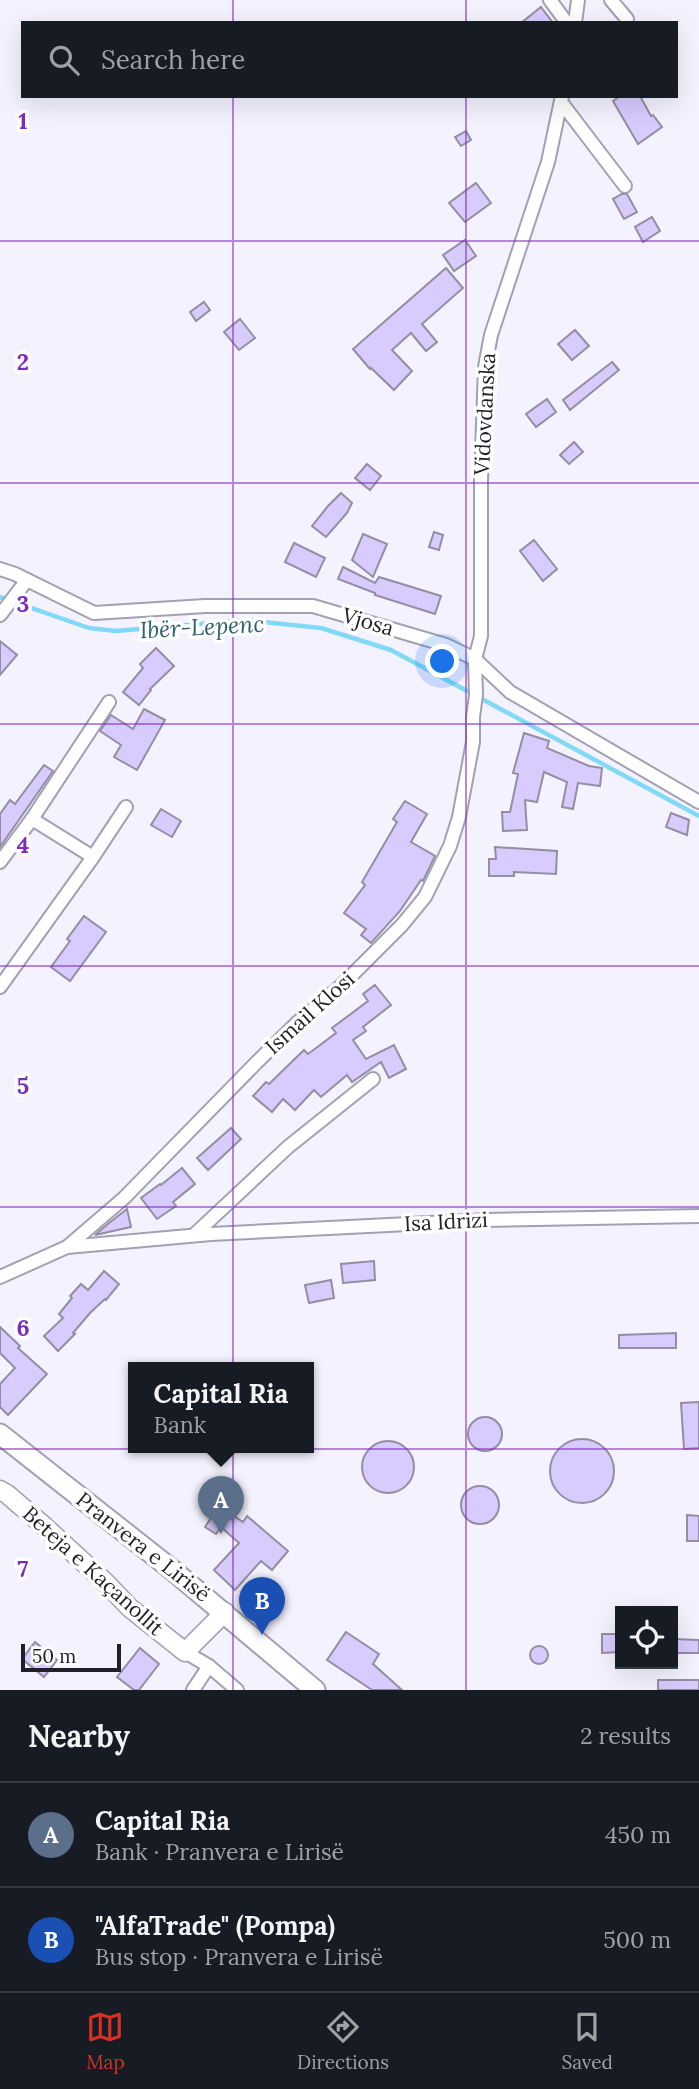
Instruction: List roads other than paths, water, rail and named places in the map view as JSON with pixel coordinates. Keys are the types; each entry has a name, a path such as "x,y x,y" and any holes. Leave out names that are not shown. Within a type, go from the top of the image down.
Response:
{"main road":[{"name":"Pranvera e Lirisë","path":"0,1434 315,1690"},
{"name":"Pranvera e Lirisë","path":"0,1444 222,1616 302,1690"}],"street":[{"path":"550,0 566,21"},
{"path":"575,21 578,0"},
{"path":"611,0 627,19"},
{"path":"562,99 625,186"},
{"name":"Vidovdanska","path":"475,659 481,636 481,481 485,367 491,335 548,162 562,99"},
{"name":"Vjosa","path":"0,569 94,613 205,606 313,606 446,645 475,659 510,692 699,802"},
{"path":"0,615 27,580"},
{"name":"Ismail Klosi","path":"0,1278 66,1247 124,1198 264,1055 298,1022 341,987 402,925 425,897 450,845 459,817 473,743 475,659"},
{"path":"0,862 32,819 109,702"},
{"path":"0,987 126,807"},
{"path":"32,819 93,857"},
{"path":"194,1235 288,1147 373,1079"},
{"name":"Isa Idrizi","path":"66,1247 194,1235 488,1220 699,1216"},
{"name":"Beteja e Kaçanollit","path":"0,1490 106,1583 130,1608 185,1652"},
{"path":"222,1616 185,1652 237,1690"},
{"path":"193,1690 209,1667"}],"waterway":[{"name":"Ibër-Lepenc","path":"0,597 89,628 116,631 245,620 321,628 391,650 699,816"}],"place":[{"name":"Capital Ria","path":"221,1534"},
{"name":"\"AlfaTrade\" (Pompa)","path":"262,1635"}]}
